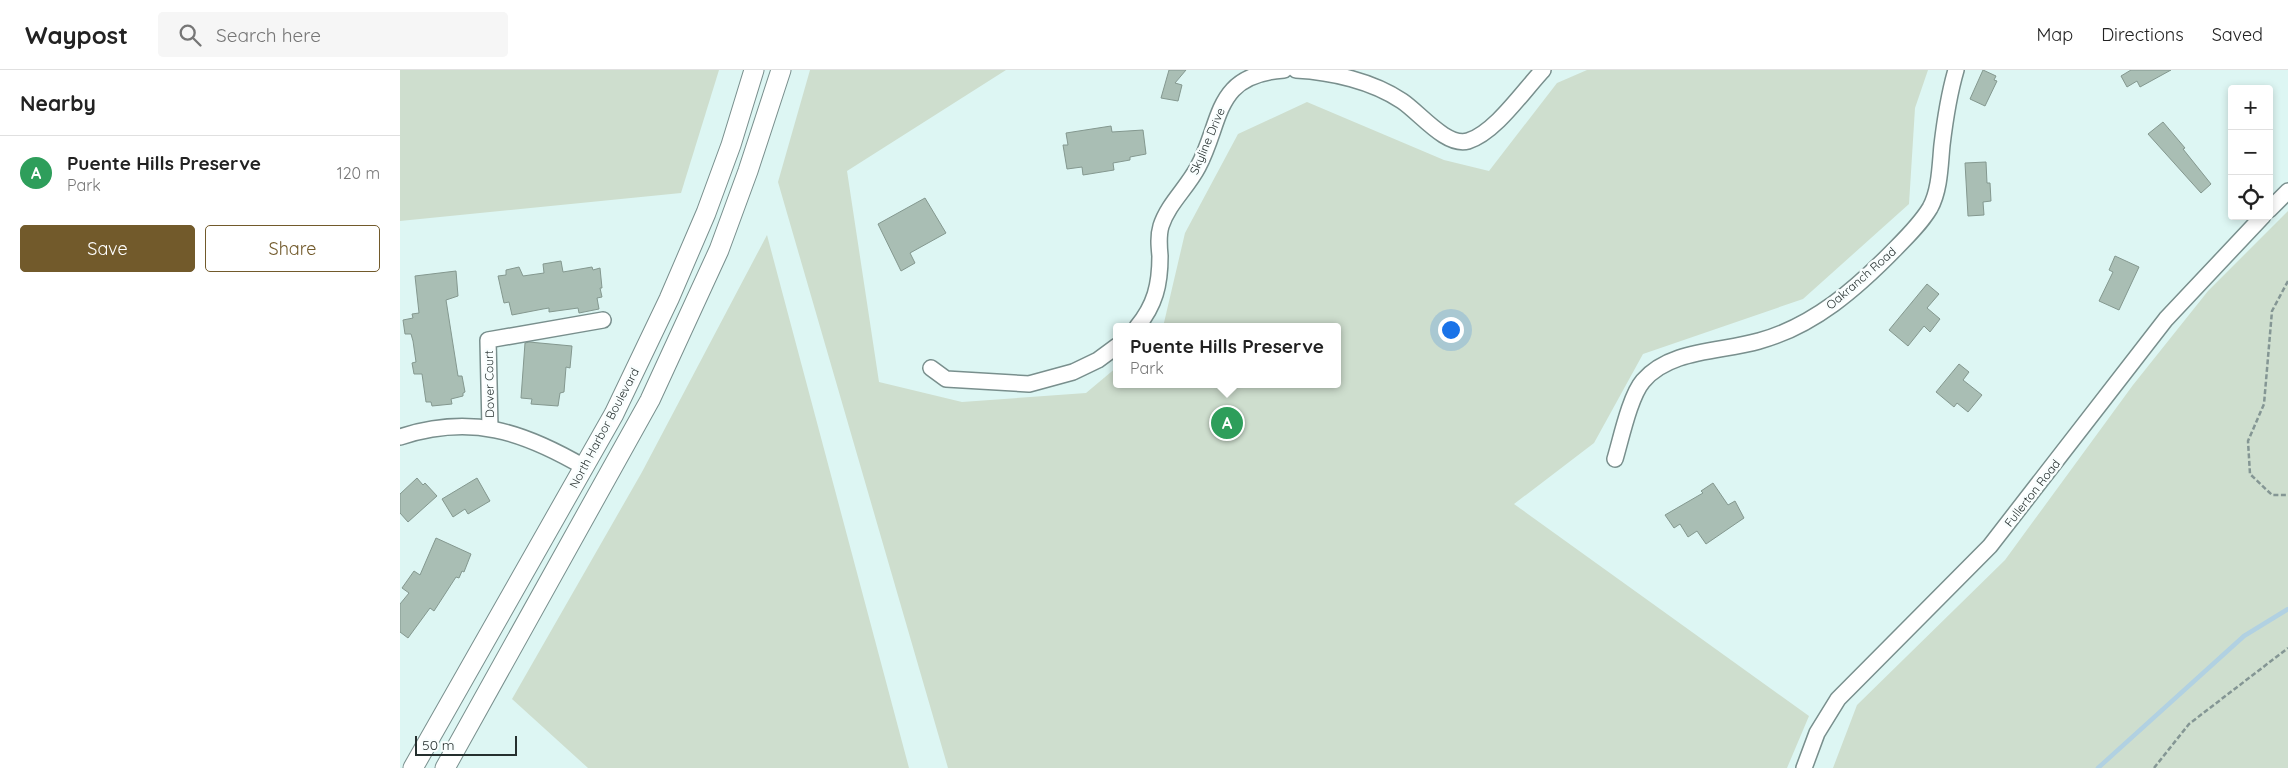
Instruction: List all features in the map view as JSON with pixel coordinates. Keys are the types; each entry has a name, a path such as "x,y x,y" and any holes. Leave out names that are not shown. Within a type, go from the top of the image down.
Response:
{"main road":[{"name":"North Harbor Boulevard","path":"414,768 614,414 669,299 725,162 754,70"},
{"name":"North Harbor Boulevard","path":"445,768 650,400 719,250 748,171 781,70"},
{"path":"562,559 560,539 587,495 584,467"}],"street":[{"name":"Skyline Drive","path":"1140,323 1150,309 1158,291 1160,235 1163,221 1199,166 1222,104 1232,91 1245,81 1262,74 1284,70"},
{"path":"1296,70 1334,76 1382,90 1408,105 1446,137 1462,142 1474,139 1488,129 1543,70"},
{"name":"Oakranch Road","path":"1615,459 1636,394 1643,380 1653,371 1679,359 1760,341 1808,321 1853,288 1910,233 1926,213 1936,191 1946,114 1956,70"},
{"path":"2273,206 2288,191"},
{"name":"Fullerton Road","path":"1804,768 1817,733 1838,699 1990,546 2166,319 2259,220"},
{"name":"Dover Court","path":"490,428 488,340 603,320"},
{"path":"931,368 946,379 1024,384 1044,381 1073,372 1098,360 1113,349"},
{"path":"400,436 427,430 459,427 490,428 530,439 584,467"}],"path":[{"path":"2288,282 2272,311 2264,404 2248,440 2250,474 2272,495 2288,495"},
{"path":"2154,768 2189,724 2288,648"}],"green space":[{"path":"400,70 719,70 681,193 400,221"},
{"path":"810,70 1006,70 847,171 879,382 962,402 1086,393 1113,370 1113,388 1341,388 1341,323 1164,323 1185,233 1238,134 1307,102 1444,160 1489,171 1557,83 1587,70 1928,70 1915,108 1909,204 1803,299 1643,354 1594,443 1514,504 1809,716 1787,768 948,768 778,182"},
{"path":"2288,211 2288,768 1833,768 1857,705 2005,560 2133,385 2208,291"},
{"path":"767,235 909,768 588,768 512,699 642,472"}],"building":[{"path":"1169,70 1186,70 1175,83 1182,85 1178,101 1161,98"},
{"path":"1983,70 1996,76 1994,80 1997,81 1985,106 1970,99"},
{"path":"2131,70 2171,70 2140,87 2137,81 2127,87 2121,76"},
{"path":"2163,122 2211,184 2201,193 2148,134"},
{"path":"1111,126 1112,132 1143,130 1146,154 1130,157 1130,160 1113,163 1114,170 1083,175 1082,167 1067,169 1063,145 1068,145 1066,133"},
{"path":"1986,162 1987,183 1990,183 1991,201 1983,202 1984,215 1968,216 1965,163"},
{"path":"925,198 946,233 910,253 915,263 901,271 878,224"},
{"path":"2115,256 2139,267 2119,310 2099,301 2113,272 2109,270"},
{"path":"561,261 563,272 592,267 593,270 600,268 602,297 597,298 599,309 579,313 578,308 549,312 549,308 512,315 509,302 504,303 498,276 506,275 506,270 519,267 523,276 544,273 543,264"},
{"path":"456,271 458,296 446,300 458,376 462,376 465,392 463,396 451,399 452,404 432,406 431,402 426,402 422,374 414,374 412,363 416,362 413,341 411,334 405,334 403,320 413,318 412,314 419,313 415,276"},
{"path":"1927,284 1939,294 1927,308 1940,319 1930,332 1924,326 1908,346 1889,330"},
{"path":"525,343 572,346 570,368 566,367 564,392 560,393 558,406 531,404 532,399 521,398"},
{"path":"1959,364 1969,372 1963,380 1982,395 1968,412 1957,403 1954,407 1936,392"},
{"path":"417,478 423,485 425,483 437,496 408,522 400,513 400,494"},
{"path":"477,478 490,501 468,514 465,509 453,517 442,499"},
{"path":"1713,483 1728,505 1735,501 1744,518 1706,544 1697,531 1688,537 1680,524 1674,528 1665,515 1703,493 1701,491"},
{"path":"436,538 471,554 464,572 462,571 459,578 456,577 434,611 430,608 408,638 400,632 400,604 409,593 402,588 414,571 420,575"}],"waterway":[{"path":"2098,768 2244,636 2288,609"}],"place":[{"name":"Puente Hills Preserve","path":"1227,423"}]}
